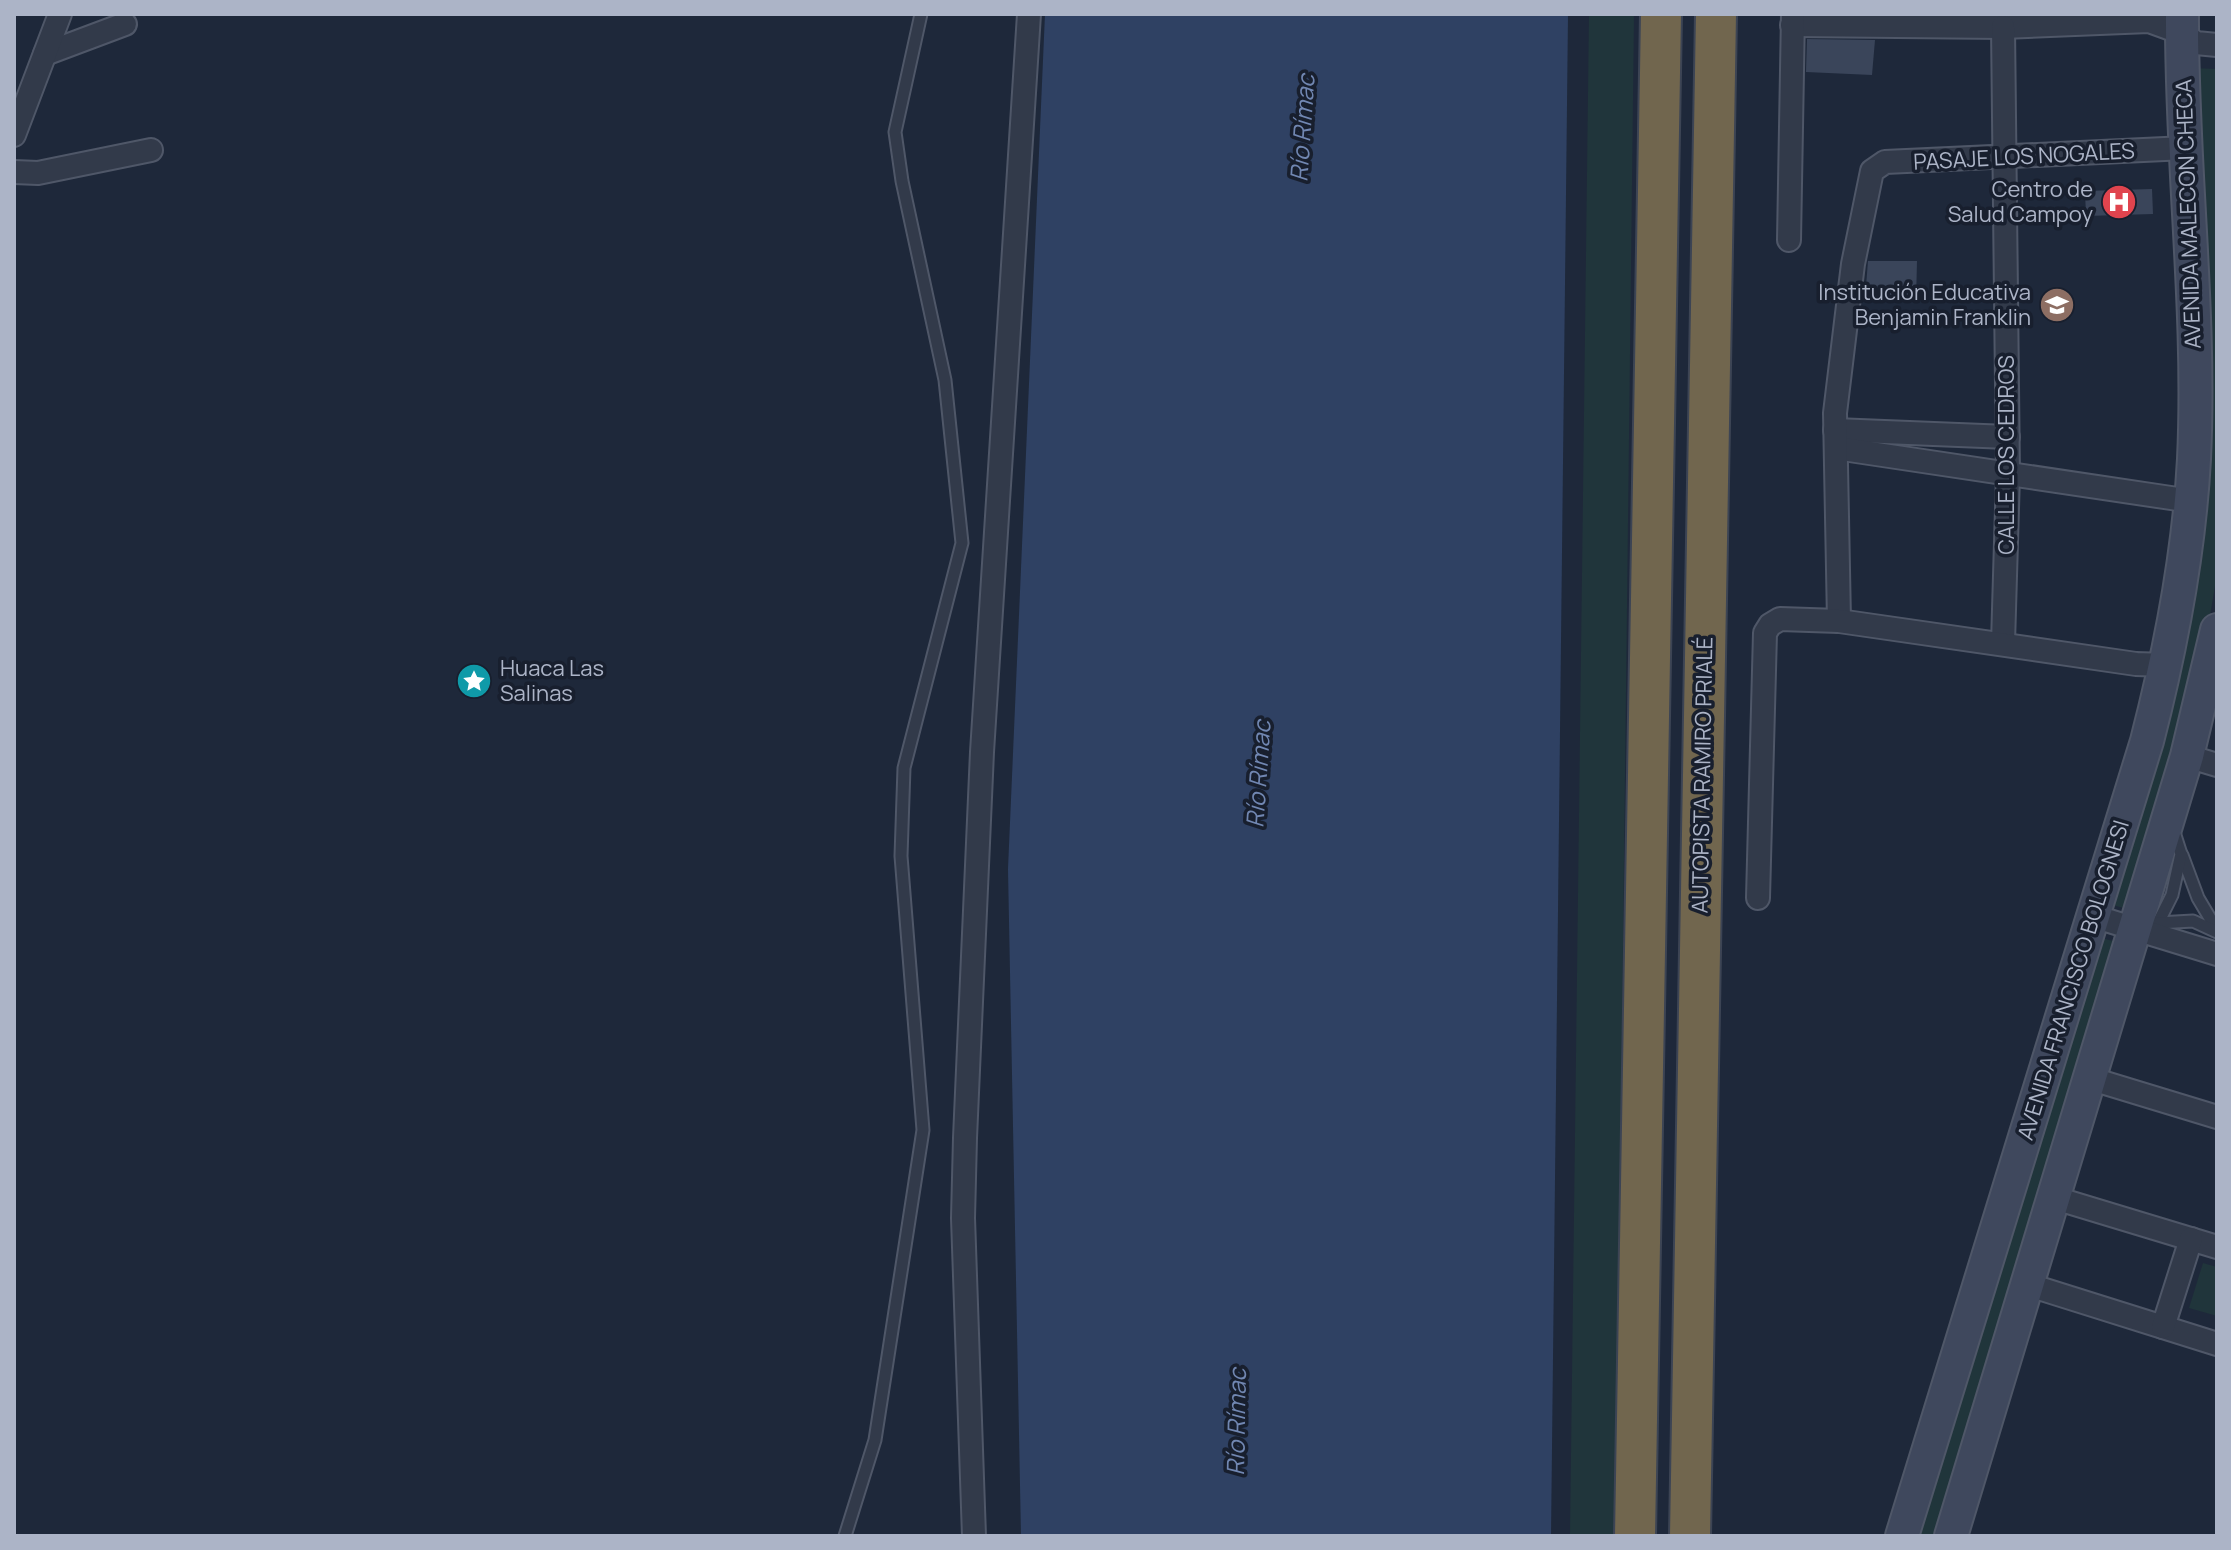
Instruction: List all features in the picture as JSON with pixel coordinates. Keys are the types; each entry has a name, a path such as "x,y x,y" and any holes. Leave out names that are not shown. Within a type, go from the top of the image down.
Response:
{"highway":[{"path":"1635,1536 1661,14"},
{"name":"AUTOPISTA RAMIRO PRIALÉ","path":"1690,1536 1716,14"}],"main road":[{"name":"AVENIDA MALECON CHECA","path":"2182,23 2195,414"},
{"name":"AVENIDA FRANCISCO BOLOGNESI","path":"1902,1536 2093,916 2166,665 2177,616 2191,501 2195,414"},
{"name":"AVENIDA FRANCISCO BOLOGNESI","path":"1951,1536 2092,1079 2150,929 2169,817 2202,760 2217,630"}],"street":[{"path":"14,135 60,14"},
{"path":"974,1536 963,1218 965,1138 982,752 1029,14"},
{"path":"1789,240 1793,19 2003,27 2149,21 2182,23 2196,43 2217,45"},
{"path":"45,54 125,24"},
{"name":"CALLE LOS CEDROS","path":"2003,27 2008,437 2003,643"},
{"name":"PASAJE LOS NOGALES","path":"1836,439 1853,264 1872,171 1885,162 2186,148"},
{"path":"14,172 38,173 151,150"},
{"path":"1836,439 2008,437"},
{"path":"1836,439 2008,475 2191,501"},
{"path":"1836,439 1839,621"},
{"path":"1758,898 1765,633 1780,619 1839,621 2136,664 2166,665"},
{"path":"2093,916 2150,929 2217,954"},
{"path":"2092,1079 2217,1117"},
{"path":"2055,1198 2217,1247"},
{"path":"2163,1327 2191,1239"},
{"path":"2029,1285 2217,1344"}],"lane":[{"path":"845,1536 875,1440 923,1130 901,856 904,768 962,543 945,380 902,181 895,132 921,14"},
{"path":"2169,817 2198,898 2217,931"},
{"path":"2150,929 2172,895 2181,854"},
{"path":"2150,929 2193,921 2217,931"}],"green space":[{"path":"1589,14 1634,14 1616,1536 1570,1536"},
{"path":"2192,68 2217,69 2217,575 2201,667 2128,909 2112,905 2177,655"},
{"path":"2097,937 2113,941 2121,952 1943,1536 1908,1536"},
{"path":"2203,1263 2217,1267 2217,1316 2189,1308"}],"water":[{"name":"Río Rímac","path":"1045,14 1568,14 1551,1536 1021,1536 1008,869"}],"building":[{"path":"1807,39 1875,40 1872,75 1806,72"},
{"name":"Centro de Salud Campoy","path":"2152,189 2153,214 2086,216 2085,191"},
{"path":"1868,261 1917,261 1916,301 1865,299"}],"place":[{"name":"Centro de Salud Campoy","path":"2119,202"},
{"name":"Institución Educativa Benjamin Franklin","path":"2057,305"},
{"name":"Huaca Las Salinas","path":"474,681"}]}
